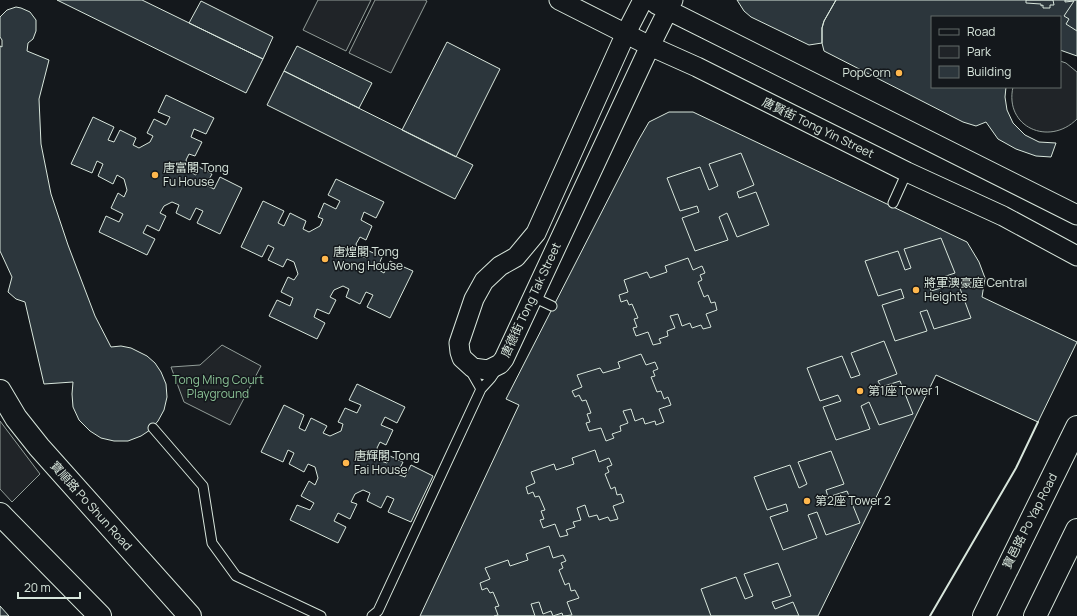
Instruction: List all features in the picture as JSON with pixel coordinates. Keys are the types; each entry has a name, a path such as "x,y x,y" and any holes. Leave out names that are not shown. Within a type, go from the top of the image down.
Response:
{"main road":[{"name":"寶順路 Po Shun Road","path":"0,391 16,418 39,447 190,616"},
{"name":"寶邑路 Po Yap Road","path":"984,616 1077,427"},
{"path":"0,514 100,616"},
{"path":"1035,616 1077,530"}],"street":[{"name":"唐賢街 Tong Yin Street","path":"559,0 907,172 1003,216 1077,256"},
{"name":"唐德街 Tong Tak Street","path":"643,0 626,33 536,233 516,257 500,266 484,281 474,299 459,343 462,358 473,368 488,370 500,364 504,359 650,46 671,5"},
{"path":"647,0 671,5 1077,215"}],"lane":[{"path":"893,203 907,172"},
{"path":"533,297 552,306"},
{"path":"372,616 378,611 481,389 491,378 504,359"},
{"path":"467,364 481,389"},
{"path":"153,428 203,486 212,542 236,576 321,616"}],"green space":[{"path":"318,0 371,0 346,51 303,30"},
{"path":"375,0 427,1 391,73 349,53"},
{"path":"1061,61 1066,63 1077,72 1077,119 1066,127 1054,131 1042,132 1031,128 1022,122 1015,113 1012,101 1013,88 1061,88"},
{"name":"Tong Ming Court Playground","path":"222,345 261,366 230,425 184,402 171,367 200,365"},
{"path":"0,421 40,474 12,502 0,489"}],"building":[{"path":"57,0 142,0 263,59 246,93"},
{"path":"737,0 836,0 824,21 822,28 822,43 809,45 751,17 744,11"},
{"name":"PopCorn","path":"836,0 1077,0 1077,56 1061,50 1061,16 931,16 931,88 1006,88 1005,97 1007,110 1013,123 1025,135 1039,142 1056,143 1051,157 1036,156 1016,149 998,139 986,122 976,126 963,122 824,51 822,43 822,28 824,21"},
{"path":"1026,0 1053,0 1054,5 1050,5 1050,8 1043,8 1043,5 1041,6 1041,4 1026,3"},
{"path":"1065,0 1077,0 1077,31 1066,24 1069,19 1064,16 1074,1 1065,2"},
{"path":"201,1 273,37 263,59 189,23"},
{"path":"16,7 30,12 36,20 36,31 33,39 28,43 27,51 49,60 39,99 41,144 51,194 68,245 95,316 111,347 121,346 131,348 147,356 155,363 166,384 167,397 164,410 158,421 150,430 141,436 128,441 114,441 101,438 90,431 79,420 73,407 73,382 44,384 25,302 16,299 8,292 12,277 0,251 0,46 2,47 2,40 0,37 0,17 7,10"},
{"path":"447,42 500,69 456,157 402,130"},
{"path":"297,46 372,83 359,108 284,71"},
{"path":"284,71 473,165 455,199 267,105"},
{"name":"唐富閣 Tong Fu House","path":"166,95 214,118 206,134 194,129 191,137 202,142 195,156 189,154 186,160 190,172 196,175 199,167 212,174 206,185 214,189 220,177 242,188 220,234 197,223 203,211 196,208 190,220 176,213 179,205 172,202 164,206 160,213 166,216 159,231 147,225 143,233 155,239 147,255 99,232 106,216 119,222 123,214 111,208 118,193 124,197 127,190 124,179 117,175 113,184 98,176 103,164 97,161 92,173 71,164 93,117 114,127 108,140 114,142 120,130 136,138 133,145 139,148 150,142 153,136 147,133 154,119 166,125 170,117 158,112"},
{"path":"669,112 693,112 967,242 979,262 985,278 982,297 1077,342 1038,422 936,375 818,616 420,616 519,405 506,399 638,141 649,122"},
{"path":"741,153 754,185 737,192 739,198 756,192 769,225 737,237 727,213 719,217 728,240 695,251 682,218 699,212 697,206 680,211 667,178 700,167 709,190 718,186 709,164"},
{"name":"唐煌閣 Tong Wong House","path":"336,179 384,202 376,218 364,212 361,220 372,226 366,240 360,237 356,244 360,256 366,258 369,251 382,257 377,269 384,273 390,261 413,271 390,318 367,307 373,295 366,292 360,304 346,297 349,289 343,286 334,290 330,297 336,300 329,314 317,309 314,317 325,323 317,339 269,316 277,300 290,306 293,298 281,292 288,277 294,280 298,274 294,262 287,259 283,267 268,260 274,248 268,245 262,257 241,247 263,201 284,211 278,223 284,226 290,213 306,221 303,229 309,232 320,226 323,219 318,217 324,203 336,209 340,201 328,195"},
{"name":"將軍澳豪庭 Central Heights","path":"941,238 955,273 928,282 931,291 958,283 971,318 934,329 927,310 920,312 927,331 895,341 882,305 904,298 901,289 878,296 865,261 898,251 905,270 911,268 904,249"},
{"path":"688,258 693,270 702,266 705,273 700,275 702,280 698,282 704,297 708,295 711,303 715,302 717,310 706,314 711,327 703,329 701,325 692,328 690,323 682,326 678,314 670,316 675,328 667,331 668,336 659,339 661,343 653,345 648,332 636,336 633,328 637,327 634,319 638,318 632,304 629,305 627,300 621,302 619,295 628,292 624,280 647,272 650,278 667,272 665,266"},
{"name":"第1座 Tower 1","path":"884,341 897,374 878,381 881,387 900,381 913,414 879,425 869,402 861,406 870,429 836,440 823,407 841,401 838,395 820,401 807,368 842,356 851,378 860,375 851,353"},
{"path":"641,354 646,365 655,362 658,369 653,371 655,376 651,377 657,392 661,391 664,399 668,397 671,405 659,409 664,422 656,425 655,421 645,424 643,418 635,421 631,409 623,411 628,423 620,426 621,431 612,434 614,438 606,441 601,428 589,431 586,423 590,422 587,414 591,413 586,400 582,401 579,395 575,397 572,391 582,387 577,375 600,368 603,373 620,368 618,362"},
{"name":"唐輝閣 Tong Fai House","path":"357,384 405,407 397,423 385,417 381,425 393,430 386,445 380,442 377,448 381,461 387,463 390,456 403,462 397,474 405,477 411,465 433,476 411,522 388,512 394,499 387,496 381,508 367,501 370,493 363,490 355,494 351,502 357,504 350,519 338,513 334,521 346,527 338,543 290,520 297,505 310,510 314,503 301,496 309,481 315,485 318,478 315,467 308,464 304,472 289,464 294,453 288,450 283,462 261,452 284,405 304,415 299,428 305,431 311,418 327,426 323,433 330,436 341,431 343,424 338,422 345,408 357,413 361,405 349,400"},
{"path":"595,450 599,462 609,458 612,465 607,467 609,472 605,474 611,489 615,487 617,495 621,494 624,502 613,506 618,519 610,521 608,517 599,520 597,515 589,517 585,505 577,508 581,520 573,522 575,527 566,530 568,535 560,537 555,524 543,528 540,520 544,519 541,511 545,510 539,496 535,497 533,492 528,494 526,487 535,483 531,472 554,464 556,470 574,464 572,458"},
{"name":"第2座 Tower 2","path":"831,451 844,484 826,490 828,497 847,491 860,523 826,535 817,512 808,515 817,538 783,550 770,517 788,511 786,504 767,510 754,477 790,465 799,488 807,484 798,462"},
{"path":"549,546 553,558 563,555 566,561 561,563 563,568 559,570 565,585 569,583 571,591 575,590 579,598 567,602 572,615 563,616 562,613 553,616 551,611 543,614 539,602 531,604 535,616 494,616 498,615 495,607 499,606 493,592 490,593 487,588 482,590 480,583 490,579 485,568 508,560 510,566 528,560 526,554"},
{"path":"778,563 791,596 772,602 775,609 793,602 799,616 711,616 701,589 736,577 745,599 753,596 744,574"},
{"path":"0,606 9,616 0,616"}],"wall":[{"path":"930,616 1016,468 1038,422"}],"place":[{"name":"PopCorn","path":"899,73"},
{"name":"唐富閣 Tong Fu House","path":"155,175"},
{"name":"唐煌閣 Tong Wong House","path":"325,259"},
{"name":"將軍澳豪庭 Central Heights","path":"916,290"},
{"name":"第1座 Tower 1","path":"860,391"},
{"name":"唐輝閣 Tong Fai House","path":"346,463"},
{"name":"第2座 Tower 2","path":"807,501"}]}
